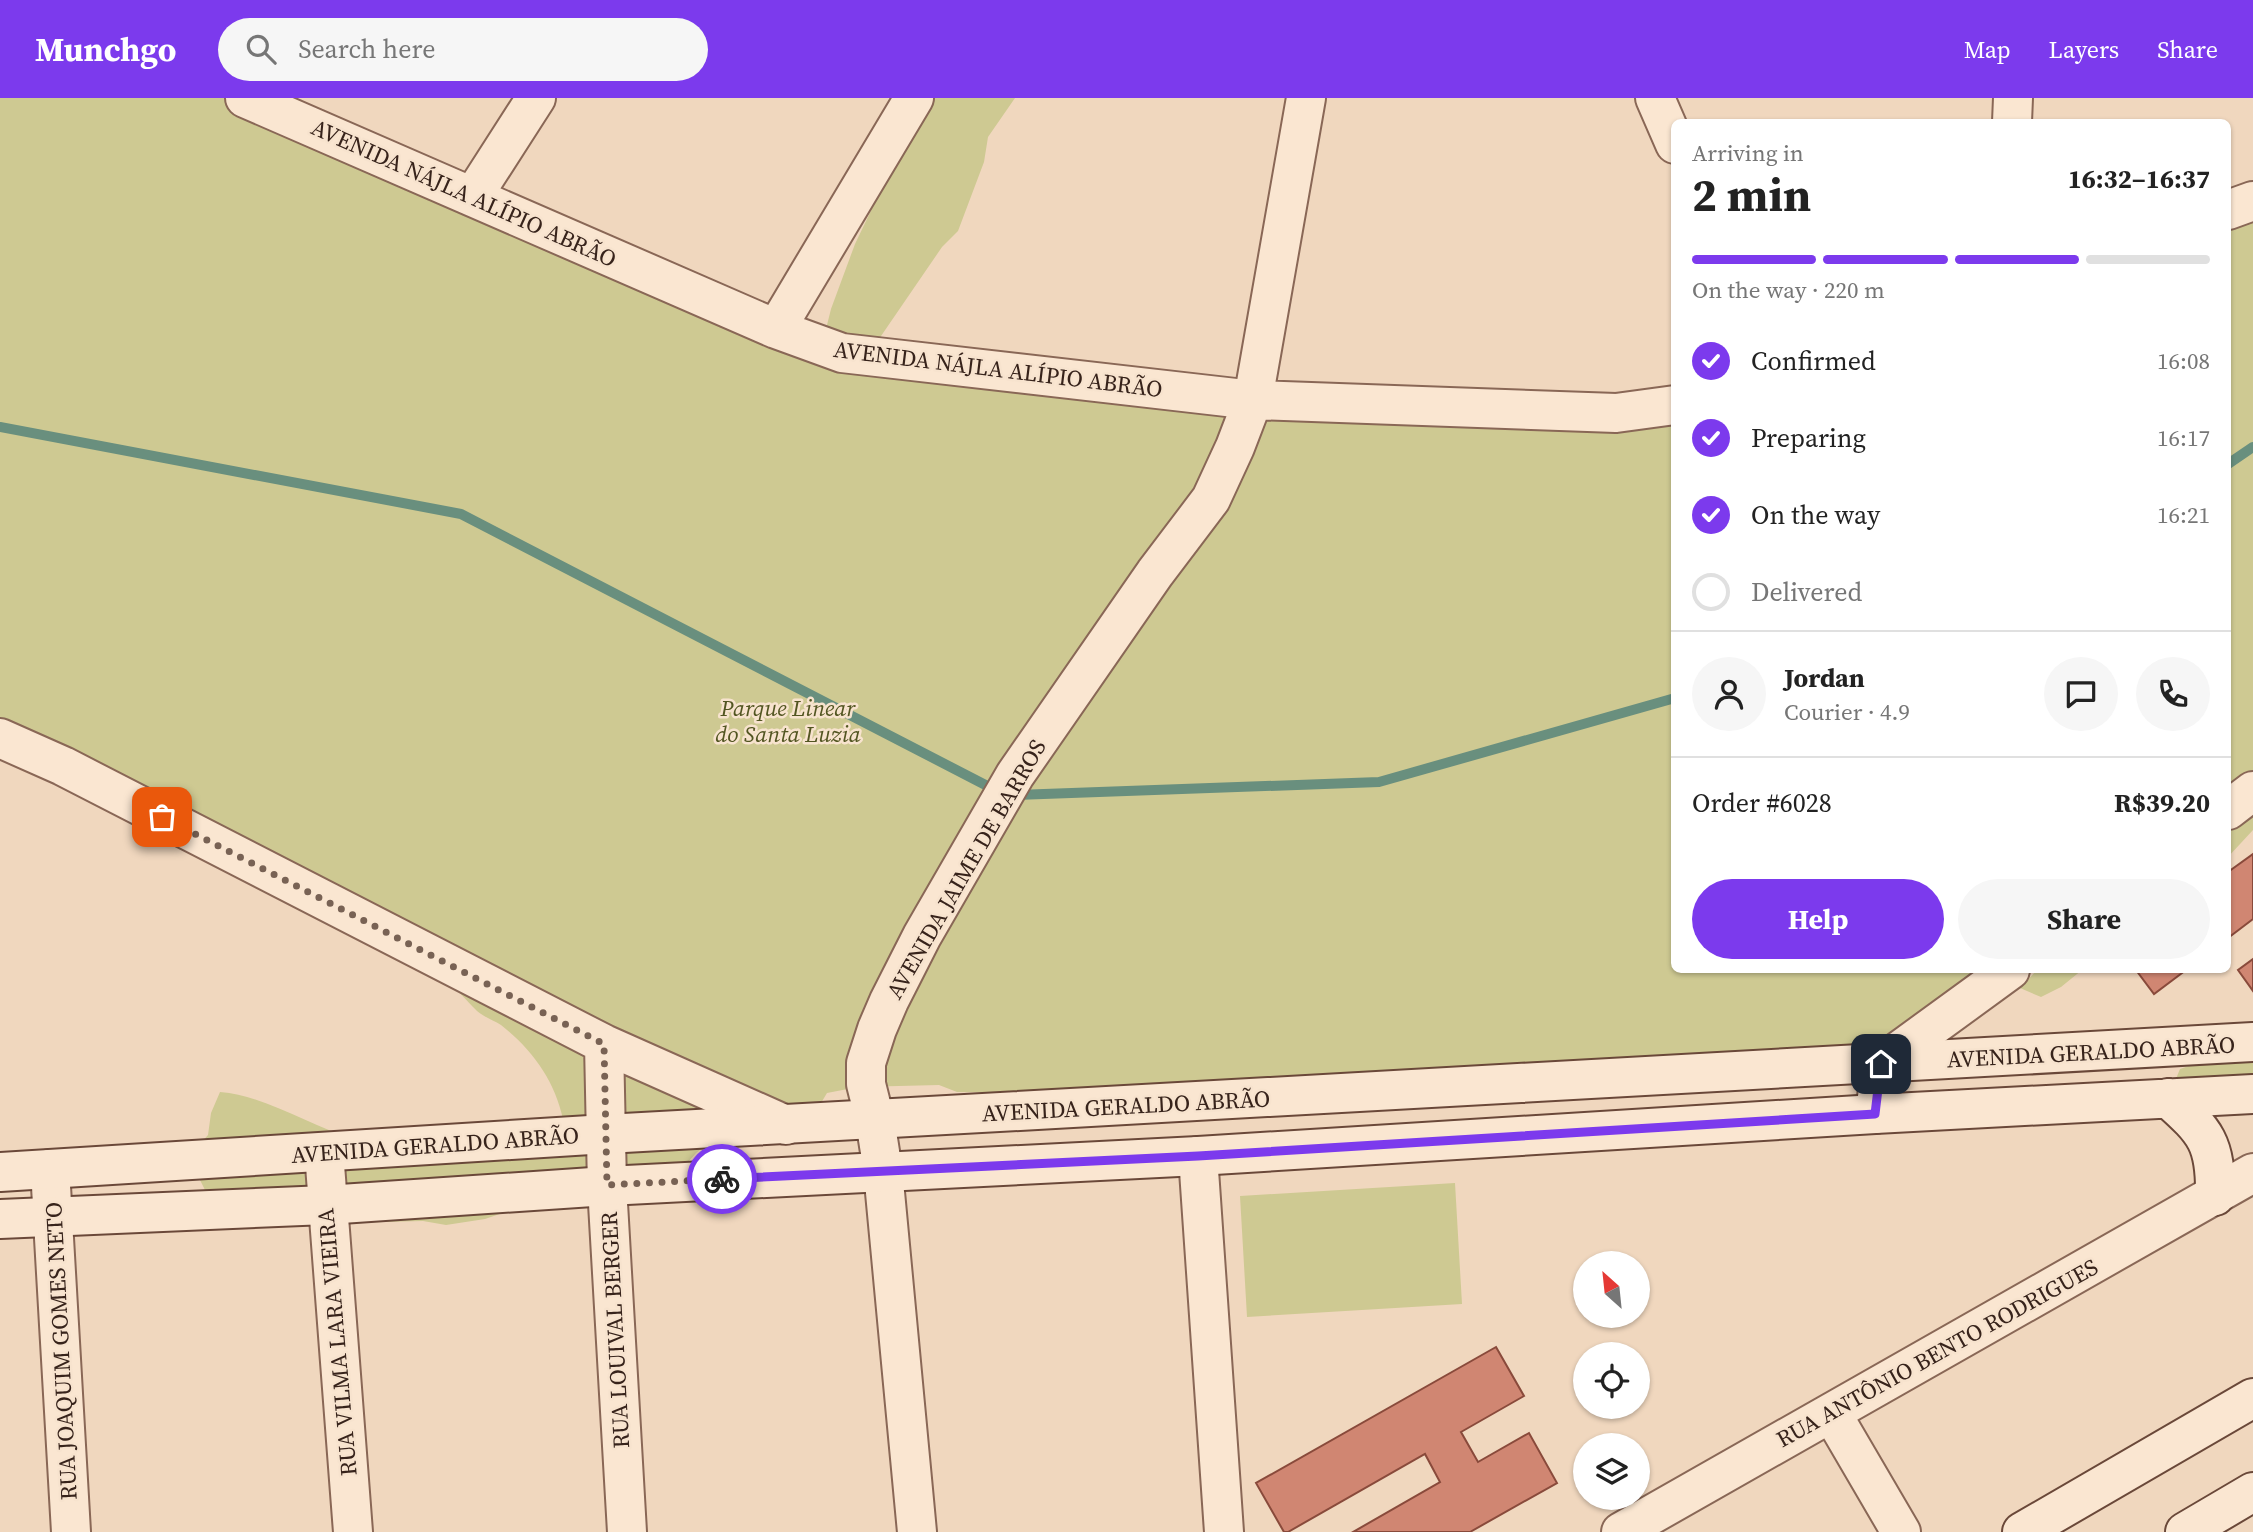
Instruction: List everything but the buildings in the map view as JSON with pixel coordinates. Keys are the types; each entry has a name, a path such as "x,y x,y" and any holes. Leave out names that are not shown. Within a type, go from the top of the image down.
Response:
{"street":[{"name":"AVENIDA NÁJLA ALÍPIO ABRÃO","path":"245,98 776,330 842,353 1253,400 1616,413 1671,406"},
{"path":"473,196 536,98"},
{"path":"776,330 914,98"},
{"name":"AVENIDA JAIME DE BARROS","path":"917,1532 883,1171 866,1084 866,1063 877,1029 922,936 1015,775 1155,573 1210,499 1235,447 1253,400 1306,98"},
{"path":"1655,98 1671,135"},
{"path":"1678,119 1679,98"},
{"path":"2012,119 2013,98"},
{"path":"2231,210 2253,201"},
{"path":"0,738 63,766 604,1044 786,1125"},
{"path":"2231,808 2253,791"},
{"path":"1875,1114 1881,1064 2006,973"},
{"name":"AVENIDA GERALDO ABRÃO","path":"0,1172 606,1134 2253,1042"},
{"name":"RUA LOUIVAL BERGER","path":"604,1044 607,1185 626,1532"},
{"path":"0,1219 326,1205 607,1185 1198,1156 1875,1114 2253,1094"},
{"path":"2168,1098 2194,1121 2209,1142 2216,1166 2216,1196"},
{"name":"RUA VILMA LARA VIEIRA","path":"324,1152 353,1532"},
{"path":"1198,1156 1224,1532"},
{"name":"RUA JOAQUIM GOMES NETO","path":"50,1170 71,1532"},
{"name":"RUA ANTÔNIO BENTO RODRIGUES","path":"1620,1532 2253,1173"},
{"path":"2022,1532 2253,1398"},
{"path":"1832,1414 1901,1532"},
{"path":"2185,1532 2253,1492"}],"green space":[{"name":"Parque Linear do Santa Luzia","path":"0,98 245,98 822,345 831,309 855,244 925,98 1015,98 988,137 984,162 958,231 942,247 868,355 1253,400 1671,405 1671,973 2006,973 1881,1064 1045,1093 957,1092 939,1085 858,1087 827,1093 812,1118 714,1138 681,1170 532,1203 485,1219 446,1225 423,1221 343,1223 207,1194 197,1174 193,1152 208,1135 211,1113 220,1092 254,1099 354,1139 563,1119 554,1092 541,1067 523,1044 501,1025 477,1011 442,976 0,738"},
{"path":"2253,201 2253,830 2231,854 2231,210"},
{"path":"2034,973 2078,973 2061,987 2041,997 2020,988"},
{"path":"2253,1046 2253,1114 2230,1116 2209,1113 2168,1098 2180,1069"},
{"path":"1455,1183 1462,1304 1247,1317 1240,1196"}],"waterway":[{"path":"0,427 461,514 999,792"},
{"path":"2231,462 2253,447"},
{"path":"1014,795 1379,782 1671,699"}],"way so far":[{"path":"162,817 604,1044 607,1185 722,1179"}],"route":[{"path":"722,1179 1198,1156 1875,1114 1881,1064"}]}
